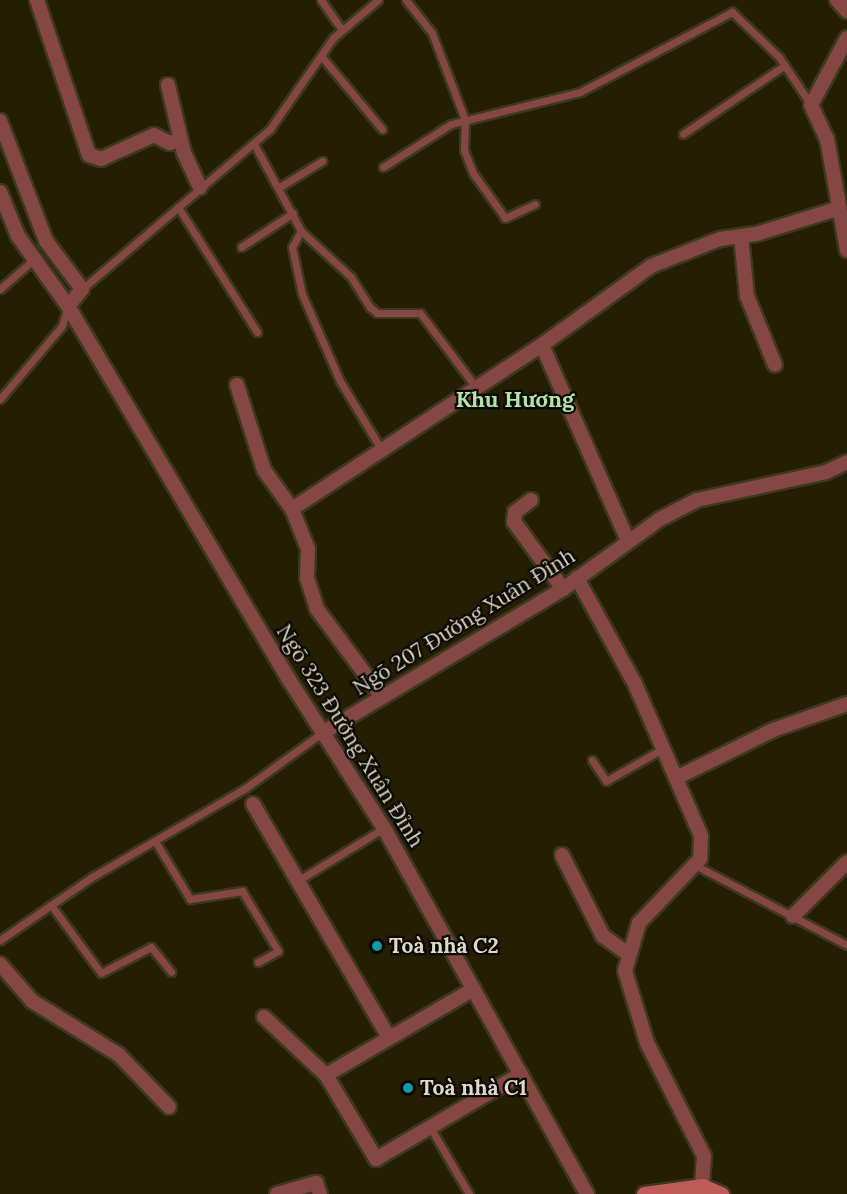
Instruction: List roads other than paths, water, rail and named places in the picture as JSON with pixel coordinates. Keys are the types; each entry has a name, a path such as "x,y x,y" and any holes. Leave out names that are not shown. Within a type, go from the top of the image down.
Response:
{"street":[{"path":"37,0 88,155 101,159 154,135 170,143 180,140"},
{"path":"837,0 847,11"},
{"path":"847,38 811,105 827,139 837,208 847,250"},
{"path":"168,86 180,140 200,187"},
{"path":"0,121 46,241 82,289 68,306"},
{"name":"Ngõ 323 Đường Xuân Đỉnh","path":"0,192 33,260 68,306 384,828 587,1194"},
{"path":"292,509 475,386 542,345 651,266 741,236 837,208"},
{"path":"741,236 747,296 775,365"},
{"path":"542,345 628,541"},
{"path":"237,385 264,470 292,509 308,549 307,579 316,609 382,697"},
{"name":"Ngõ 207 Đường Xuân Đỉnh","path":"324,732 563,589 628,541 697,500 826,472 847,463"},
{"path":"531,500 520,506 514,522 563,589"},
{"path":"577,578 678,777 702,845 695,865 639,923 626,953 628,990 647,1043 704,1156 702,1186"},
{"path":"678,777 764,734 847,704"},
{"path":"253,804 389,1038"},
{"path":"562,855 603,936 626,953"},
{"path":"793,916 847,862"},
{"path":"0,964 32,1001 119,1055 170,1107"},
{"path":"326,1075 474,989"},
{"path":"264,1017 326,1075 376,1159 520,1074"},
{"path":"277,1194 316,1183 320,1194"},
{"path":"651,1193 702,1186 721,1194"}],"lane":[{"path":"321,0 342,30"},
{"path":"82,289 200,187 254,144 342,30 378,0"},
{"path":"406,0 432,33 465,120 467,161 505,218 535,204"},
{"path":"383,167 427,135 465,120 580,92 732,12 785,65 811,105"},
{"path":"322,57 382,129"},
{"path":"683,134 785,65"},
{"path":"254,144 301,231 351,277 377,313 420,313 475,386"},
{"path":"278,188 322,161"},
{"path":"178,207 257,332"},
{"path":"242,247 293,213"},
{"path":"301,231 292,247 302,294 340,381 381,449"},
{"path":"0,289 33,260"},
{"path":"0,399 62,326 68,306"},
{"name":"Ngõ 207 Đường Xuân Đỉnh","path":"0,938 155,841 244,789 324,732"},
{"path":"592,760 606,781 664,748"},
{"path":"299,880 384,828"},
{"path":"155,841 190,899 242,891 278,951 258,962"},
{"path":"695,865 847,945"},
{"path":"51,905 100,973 151,947 171,972"},
{"path":"430,1127 469,1194"}],"place":[{"name":"Toà nhà C2","path":"377,946"},
{"name":"Toà nhà C1","path":"408,1088"}],"district":[{"name":"Khu Hương","path":"515,400"}]}
